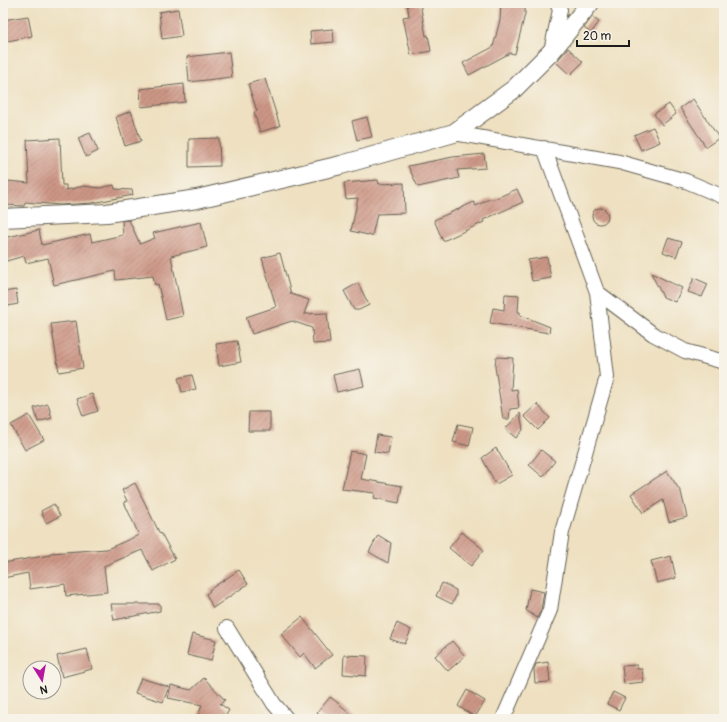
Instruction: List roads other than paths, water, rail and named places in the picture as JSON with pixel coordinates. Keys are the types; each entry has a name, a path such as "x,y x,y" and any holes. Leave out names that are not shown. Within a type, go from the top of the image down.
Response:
{"street":[{"path":"551,52 560,10 557,3"},
{"path":"3,218 107,213 197,199 341,165 454,134 514,89 551,52 590,3"},
{"path":"454,134 544,148 619,162 686,181 724,197"},
{"path":"503,719 550,610 562,532 607,377 597,292 544,148"},
{"path":"597,292 653,334 685,351 724,362"},
{"path":"227,628 274,704 287,719"}]}
